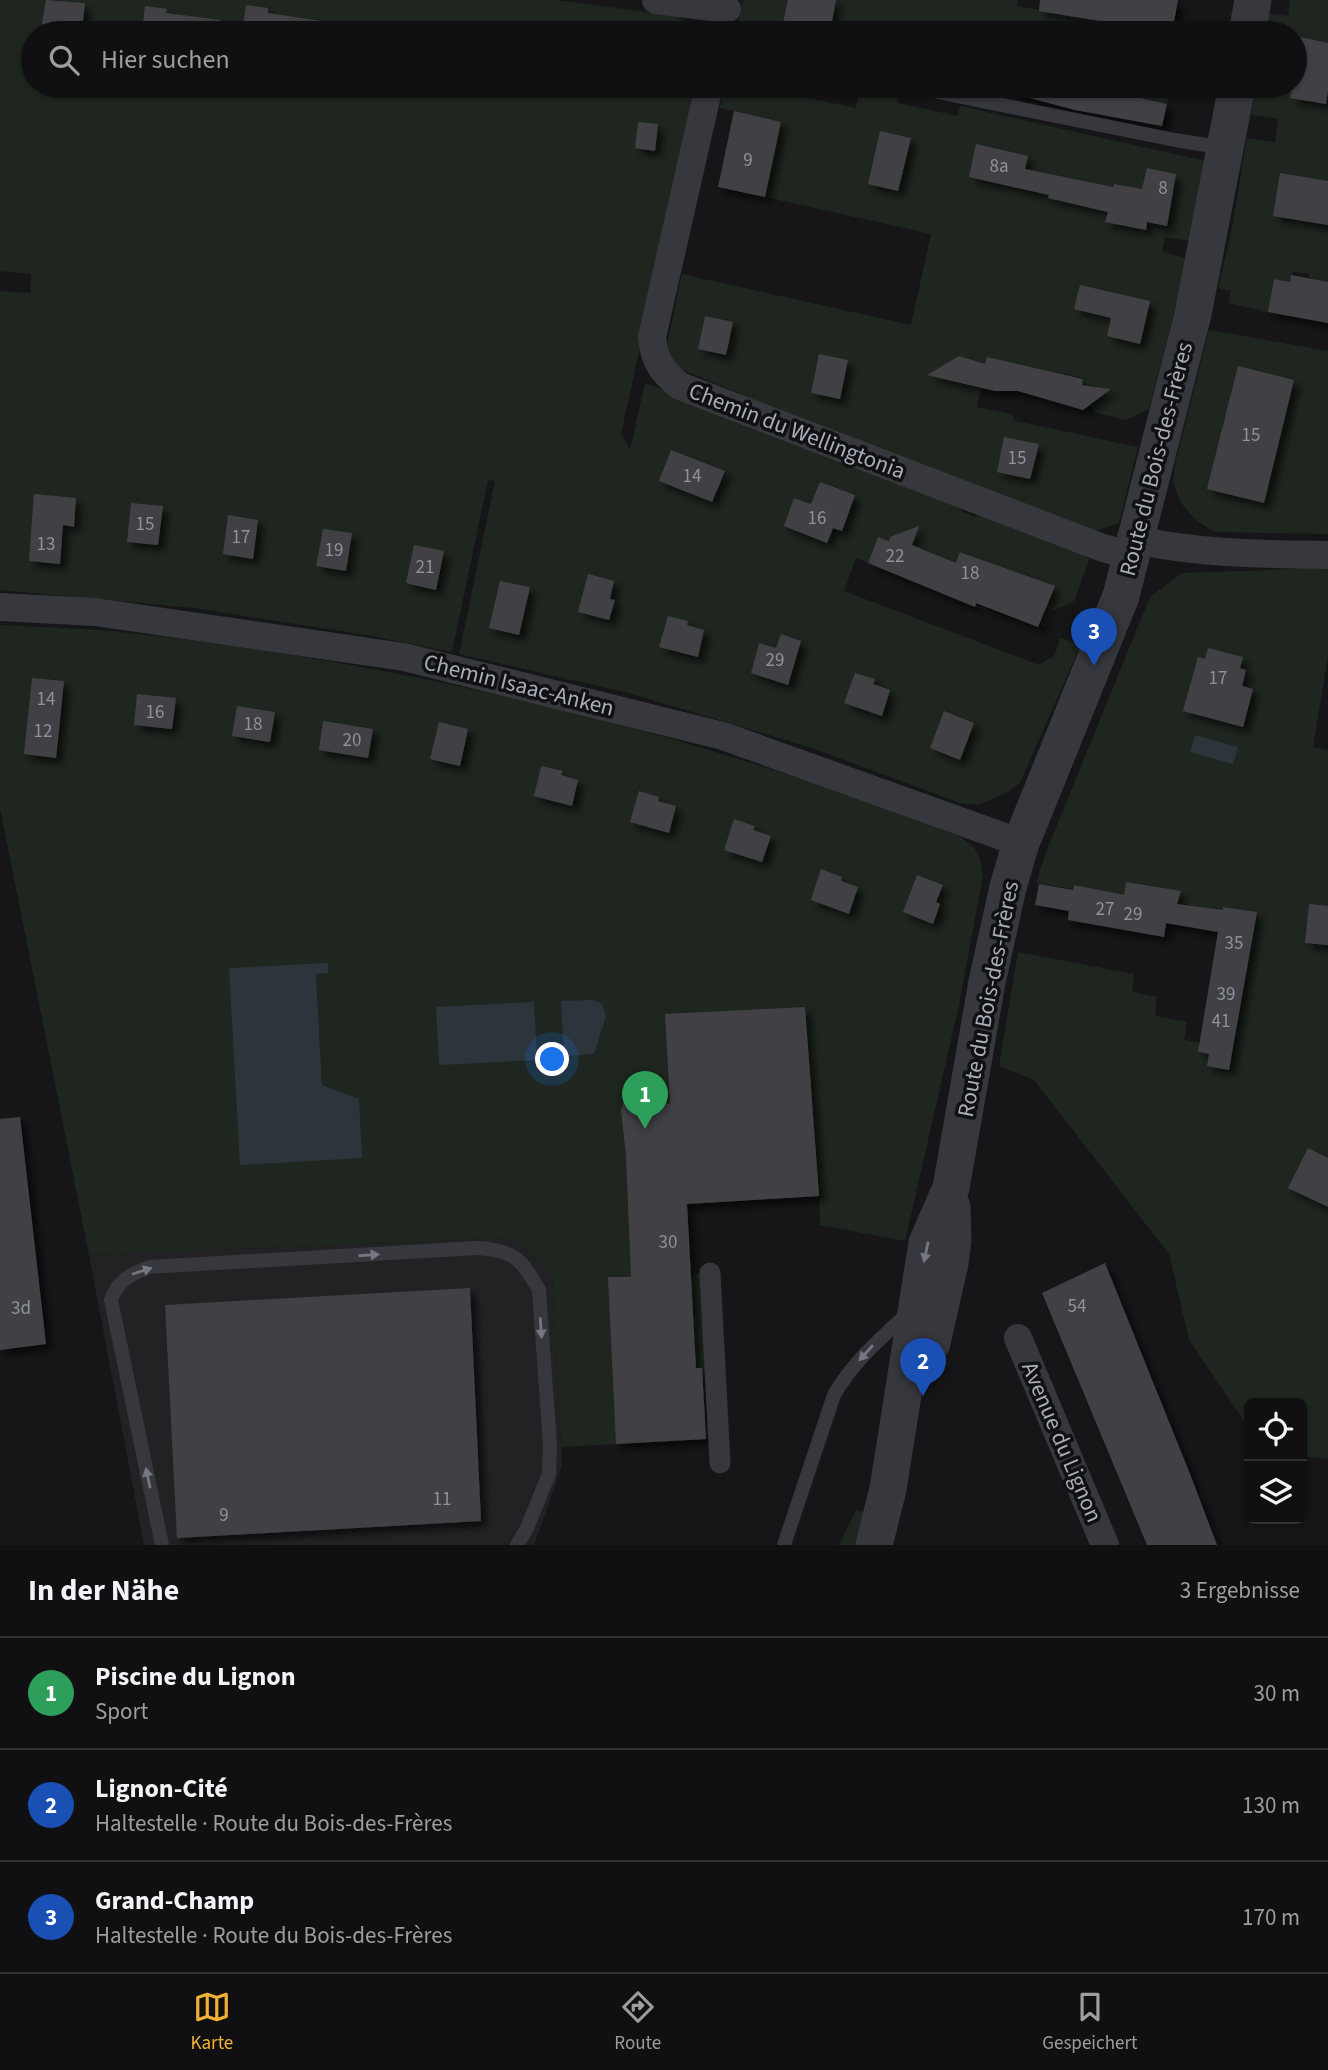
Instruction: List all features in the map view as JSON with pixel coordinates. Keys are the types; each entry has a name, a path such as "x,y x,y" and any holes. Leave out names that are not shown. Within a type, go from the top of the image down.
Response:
{"street":[{"path":"656,0 726,14"},
{"path":"1249,21 1253,0"},
{"name":"Chemin du Wellingtonia","path":"706,98 652,337 653,353 658,364 680,386 1103,548 1328,555"},
{"name":"Route du Bois-des-Frères","path":"894,1545 950,1263 953,1240 951,1188 989,970 1021,843 1121,596 1193,314 1235,98"},
{"name":"Chemin Isaac-Anken","path":"0,607 95,612 404,657 453,668 723,736 1021,843"},
{"name":"Route du Bois-des-Frères","path":"874,1545 888,1489 927,1243 951,1188"},
{"path":"710,1273 720,1463"},
{"name":"Avenue du Lignon","path":"1018,1338 1105,1545"}],"lane":[{"path":"967,98 1225,148"},
{"path":"162,1545 111,1300 116,1286 130,1275 149,1267 477,1248 502,1250 517,1259 528,1270 539,1290 550,1446 549,1474 527,1528 517,1545"},
{"path":"784,1545 834,1395 869,1349 915,1307"}],"shaded area":[{"path":"0,0 556,0 677,16 683,21 21,21 21,98 694,98 621,434 630,450 645,383 957,504 962,512 975,517 981,513 1085,553 1089,560 1074,601 1052,611 1045,628 1039,626 1054,586 1023,574 1018,587 996,586 986,611 975,607 991,563 961,552 948,583 933,553 890,537 889,541 878,537 868,563 856,558 844,591 1039,665 1055,655 1060,638 1081,644 1020,783 1006,793 978,805 960,803 809,747 629,693 459,654 495,481 488,480 452,652 372,636 193,608 0,590 0,291 30,293 31,274 0,271"},
{"path":"743,0 1018,0 1017,6 1098,21 739,21"},
{"path":"1290,0 1328,0 1328,282 1308,278 1309,274 1293,272 1290,282 1274,279 1268,312 1228,303 1231,291 1218,288 1231,234 1247,138 1275,142 1278,119 1251,115 1254,98 1307,98 1307,21 1267,21 1268,13 1288,16"},
{"path":"722,98 806,98 856,108 858,98 898,98 897,103 958,116 960,106 1206,161 1192,239 1188,241 1165,237 1162,251 1187,261 1149,409 1126,420 1093,412 1091,406 1110,389 1082,384 1083,378 1017,364 981,388 977,407 1011,414 1016,421 1138,447 1119,523 1096,531 782,411 673,366 666,350 682,274 911,325 931,234 765,197 781,123 720,108"},
{"path":"1142,98 1168,98 1167,104"},
{"path":"1209,330 1328,351 1328,534 1214,532 1195,519 1181,503 1173,483 1175,464"},
{"path":"1328,568 1328,656 1313,747 1328,750 1328,1459 1307,1457 1307,1398 1244,1398 1244,1421 1189,1340 1169,1254 1034,1080 999,1066 1018,952 1134,974 1132,992 1157,997 1155,1016 1187,1022 1184,1040 1200,1043 1199,1053 1233,1058 1257,912 1224,907 1223,911 1174,903 1170,924 1166,924 1121,895 1074,886 1073,889 1036,883 1046,852 1150,597 1182,573"},
{"path":"0,625 111,631 188,640 341,663 493,694 644,731 719,753 959,836 977,852 983,875 959,1005 905,1241 820,1225 819,1196 687,1203 690,1274 702,1273 710,1439 561,1447 552,1274 513,1238 89,1255 0,808","holes":["229,969 328,973 316,973 322,1085"]},
{"path":"1195,735 1238,747 1233,764 1190,752"},
{"path":"328,963 328,973 316,974 322,1085 359,1099 362,1158 240,1165 229,968"},
{"path":"593,1000 602,1004 606,1016 594,1054 564,1056 561,1001"},
{"path":"534,1002 537,1060 439,1065 436,1007"},
{"path":"513,1238 552,1274 562,1466 534,1545 144,1545 89,1255"},
{"path":"856,1510 875,1514 866,1545 839,1545"}],"building":[{"path":"46,0 85,3 83,21 42,21"},
{"path":"788,0 836,0 832,21 784,21"},
{"path":"1040,0 1178,0 1174,21 1099,21 1039,11"},
{"path":"246,5 268,8 268,13 321,21 244,21"},
{"path":"145,6 167,9 166,13 220,20 220,21 143,21"},
{"path":"1307,38 1328,43 1326,104 1290,98 1307,98"},
{"path":"1030,98 1141,98 1167,104 1162,126 1075,110"},
{"path":"734,111 781,122 765,197 718,187"},
{"path":"638,122 658,124 655,151 635,148"},
{"path":"880,131 911,138 898,191 868,184"},
{"path":"976,144 1028,156 1025,169 1113,187 1114,184 1142,189 1147,168 1176,174 1167,226 1147,222 1146,230 1105,222 1108,212 969,177"},
{"path":"1280,173 1328,181 1328,225 1273,216"},
{"path":"1291,275 1328,282 1328,323 1268,312 1274,279 1290,282"},
{"path":"1080,285 1150,301 1140,344 1107,336 1111,318 1074,309"},
{"path":"705,316 733,322 726,355 698,349"},
{"path":"819,354 848,360 840,399 811,393"},
{"path":"959,356 985,364 987,357 1083,379 1082,385 1111,389 1083,410 1018,391 995,391 927,375"},
{"path":"1238,366 1294,380 1264,503 1207,489"},
{"path":"1004,437 1039,444 1030,479 997,472"},
{"path":"671,450 725,471 712,502 659,481"},
{"path":"820,482 855,495 842,531 833,528 827,543 784,526 794,498 811,504"},
{"path":"34,494 76,498 74,527 63,525 60,564 29,561"},
{"path":"131,503 163,506 158,545 127,542"},
{"path":"228,515 258,520 253,559 223,554"},
{"path":"919,526 912,545 956,563 960,552 1055,586 1038,627 976,603 975,607 868,563 878,537 889,541 890,537"},
{"path":"323,529 352,533 346,571 316,566"},
{"path":"414,545 444,551 436,590 406,583"},
{"path":"588,574 614,581 610,599 615,600 609,620 578,612"},
{"path":"500,581 530,587 519,635 489,628"},
{"path":"668,616 688,621 687,625 704,630 698,657 659,647"},
{"path":"781,634 801,641 788,685 751,673 759,643 776,648"},
{"path":"1208,648 1243,657 1240,668 1246,670 1242,686 1253,689 1243,727 1183,711 1198,657 1205,659"},
{"path":"855,673 875,679 873,684 890,690 882,716 844,703"},
{"path":"32,678 64,681 56,758 24,754"},
{"path":"137,694 176,698 172,729 134,725"},
{"path":"237,706 275,712 270,742 232,736"},
{"path":"944,711 974,723 960,760 930,748"},
{"path":"323,721 373,729 368,758 319,750"},
{"path":"439,722 468,729 460,766 430,759"},
{"path":"541,766 563,771 561,775 578,780 572,806 534,796"},
{"path":"639,791 659,797 658,801 676,806 669,833 630,822"},
{"path":"734,819 755,826 753,830 771,836 762,862 724,850"},
{"path":"821,869 858,887 849,914 811,900"},
{"path":"917,875 943,885 936,902 940,904 933,924 903,912"},
{"path":"1126,882 1181,891 1177,904 1257,912 1229,1070 1207,1066 1209,1054 1198,1052 1218,932 1166,923 1164,937 1068,920 1069,911 1035,905 1039,884 1073,890 1074,885 1124,895"},
{"path":"1309,904 1328,906 1328,945 1305,943"},
{"path":"805,1007 819,1196 687,1204 696,1368 702,1368 706,1439 616,1444 608,1277 631,1277 626,1156 621,1110 623,1103 628,1098 635,1097 670,1104 665,1014"},
{"path":"20,1117 46,1344 0,1350 0,1119"},
{"path":"1308,1148 1328,1158 1328,1207 1288,1188"},
{"path":"1105,1263 1217,1545 1147,1545 1042,1293"},
{"path":"470,1288 481,1521 177,1538 165,1305"}],"place":[{"name":"Grand-Champ","path":"1094,666"},
{"name":"Piscine du Lignon","path":"645,1129"},
{"name":"Lignon-Cité","path":"923,1396"}]}
